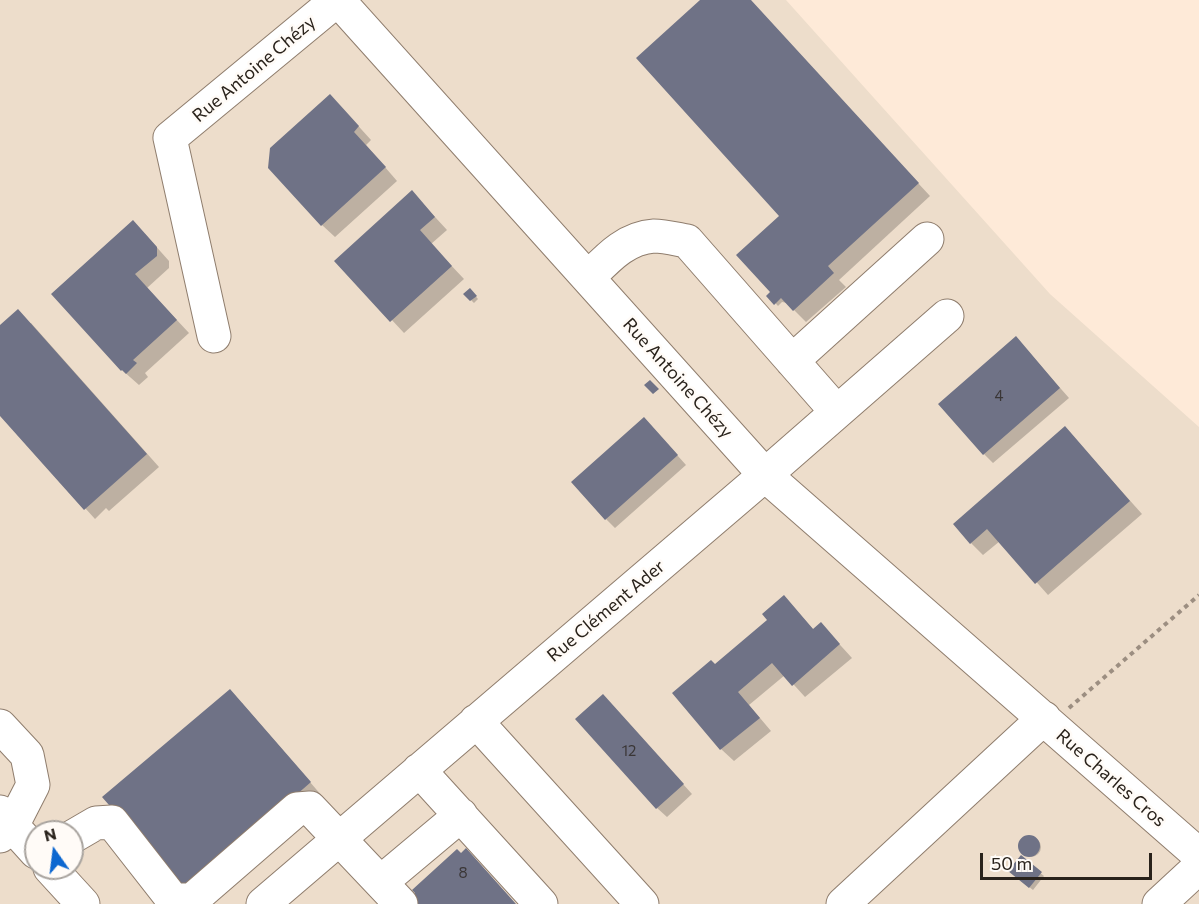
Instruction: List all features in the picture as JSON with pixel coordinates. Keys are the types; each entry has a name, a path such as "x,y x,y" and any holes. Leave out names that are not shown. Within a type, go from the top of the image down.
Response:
{"street":[{"name":"Rue Antoine Chézy","path":"214,336 170,138 338,0 765,475 1047,721"},
{"path":"588,278 614,252 632,241 655,236 687,241 837,412"},
{"path":"792,361 927,239"},
{"name":"Rue Clément Ader","path":"263,904 765,475 947,316"},
{"path":"476,721 642,904"},
{"path":"843,904 1047,721"},
{"name":"Rue Charles Cros","path":"1047,721 1199,855"},
{"path":"0,726 27,755 33,785 4,825 24,842"},
{"path":"419,770 541,904"},
{"path":"84,830 96,823 112,822 173,900 192,900 297,809 310,808 391,893 461,815"},
{"path":"1159,904 1199,867"},
{"path":"61,880 83,904"}],"path":[{"path":"1047,721 1199,595"}],"shaded area":[{"path":"0,0 786,0 1050,294 1199,427 1199,904 0,904"}],"building":[{"path":"700,0 751,0 919,183 828,266 834,273 793,311 781,298 774,305 766,296 770,292 736,255 779,216 636,58"},
{"path":"330,94 359,126 354,132 386,167 321,226 268,168 270,148"},
{"path":"412,190 435,217 420,230 452,266 390,322 334,261"},
{"path":"133,220 157,247 157,256 135,274 177,320 133,360 137,363 126,374 51,294"},
{"path":"470,288 477,296 470,301 463,294"},
{"path":"18,309 147,454 84,510 0,416 0,325"},
{"path":"1016,336 1060,388 983,455 938,404"},
{"path":"650,380 659,389 653,394 644,385"},
{"path":"644,417 678,455 605,520 571,482"},
{"path":"1065,426 1130,501 1035,584 987,529 970,544 953,524"},
{"path":"784,595 813,629 821,622 840,644 792,686 772,663 738,692 760,718 720,750 672,693 711,660 715,664 767,620 762,614"},
{"path":"230,689 311,782 185,892 102,797"},
{"path":"603,694 684,784 656,809 575,719"},
{"path":"1029,835 1037,838 1040,846 1037,854 1029,857 1021,854 1018,846 1021,838"},
{"path":"466,848 516,904 415,904 410,898 415,893 412,890 457,849 461,853"},
{"path":"1021,855 1042,872 1029,888 1008,871"}]}
